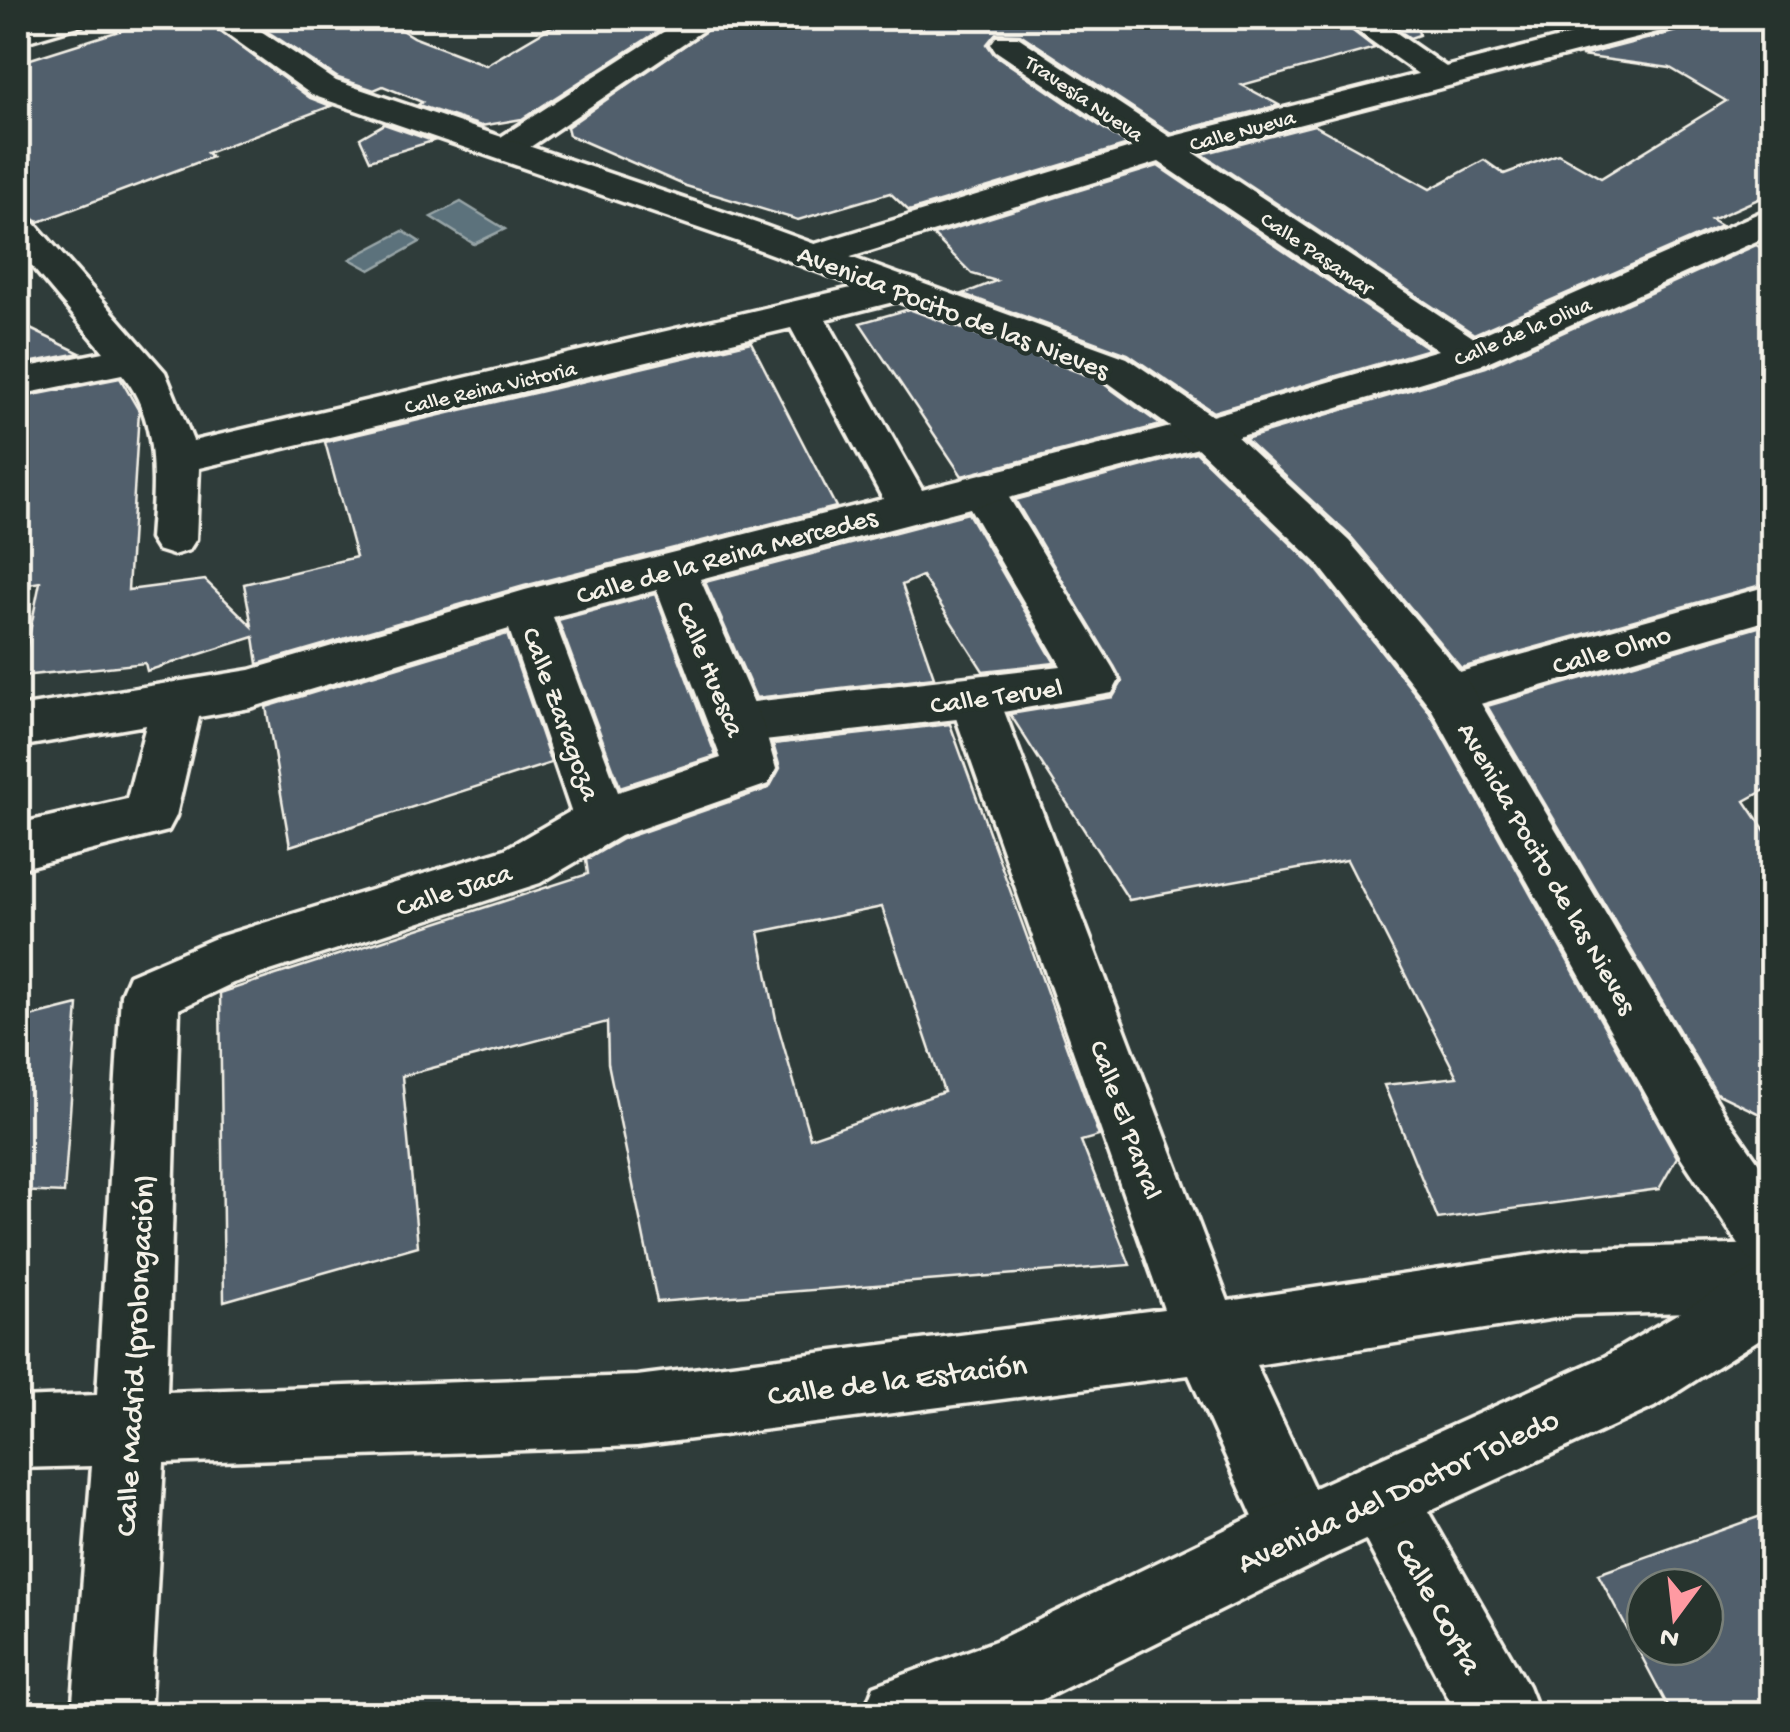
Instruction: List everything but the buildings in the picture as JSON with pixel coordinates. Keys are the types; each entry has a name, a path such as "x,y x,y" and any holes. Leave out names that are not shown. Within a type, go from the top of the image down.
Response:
{"street":[{"path":"18,35 71,18"},
{"name":"Avenida Pocito de las Nieves","path":"220,18 324,88 815,256 1113,368 1206,432 1333,552 1449,694 1703,1136 1772,1237"},
{"path":"505,149 705,18"},
{"path":"1355,18 1443,76"},
{"name":"Calle Nueva","path":"815,256 1164,149 1673,18"},
{"name":"Travesía Nueva","path":"1007,44 1164,149"},
{"name":"Calle Pasamar","path":"1164,149 1471,354"},
{"name":"Calle de la Oliva","path":"1206,432 1471,354 1772,221"},
{"path":"18,227 150,381 178,459 172,539"},
{"path":"903,288 803,313 909,506"},
{"name":"Calle Reina Victoria","path":"178,459 803,313"},
{"path":"18,382 129,360"},
{"name":"Calle de la Reina Mercedes","path":"18,726 250,689 525,607 1206,432"},
{"name":"Calle Teruel","path":"743,746 974,698 1094,680 981,489"},
{"name":"Calle Huesca","path":"672,569 743,746"},
{"name":"Calle Olmo","path":"1449,694 1772,602"},
{"name":"Calle Zaragoza","path":"525,607 601,820"},
{"name":"Calle El Parral","path":"974,698 1208,1338 1298,1533"},
{"path":"18,846 149,816 177,703"},
{"name":"Calle Jaca","path":"150,994 218,962 521,867 743,746"},
{"name":"Calle Madrid (prolongación)","path":"111,1714 131,1426 150,994"},
{"name":"Calle de la Estación","path":"18,1433 637,1411 1208,1338 1574,1282 1772,1278"},
{"name":"Avenida del Doctor Toledo","path":"902,1714 1012,1694 1298,1533 1629,1382 1772,1293"},
{"name":"Calle Corta","path":"1378,1497 1500,1714"}],"water":[{"path":"461,202 505,229 474,244 431,217"},
{"path":"403,231 420,242 370,270 350,259"}]}
